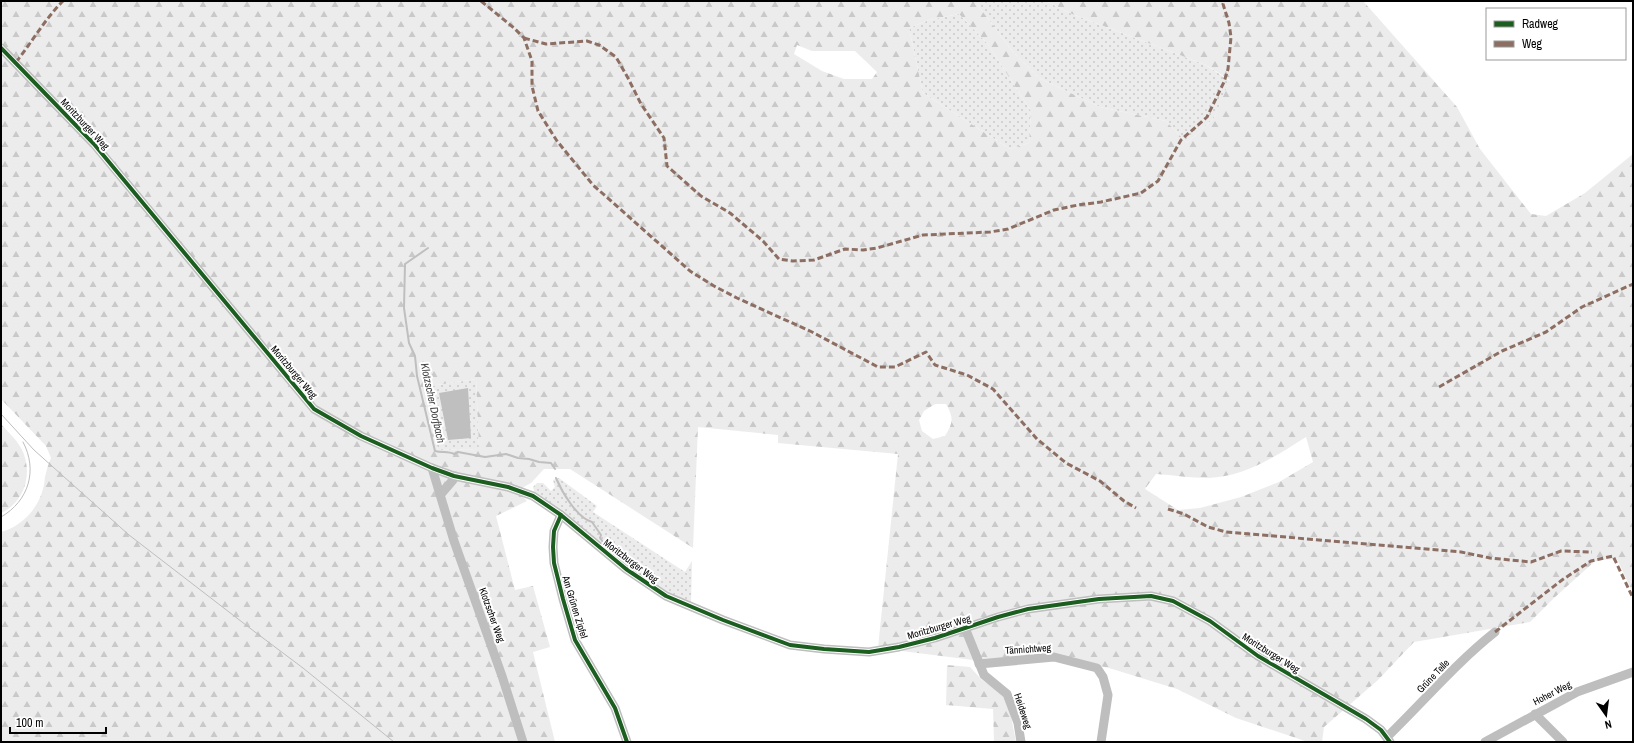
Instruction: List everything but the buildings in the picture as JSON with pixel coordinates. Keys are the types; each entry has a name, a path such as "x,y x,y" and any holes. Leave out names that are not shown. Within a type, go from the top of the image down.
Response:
{"street":[{"name":"Moritzburger Weg","path":"1,48 94,144 314,409 361,436 432,468 454,476 508,487 524,492 561,515 626,569 666,596 723,620 790,645 869,652 928,640 998,617 1028,609 1063,603 1134,596 1151,596 1173,601 1210,621 1258,656 1366,719 1389,739"},
{"name":"Klotzscher Weg","path":"432,468 454,541 502,676 523,742"},
{"path":"441,494 453,480 454,476"},
{"name":"Am Grünen Zipfel","path":"561,515 554,531 553,547 554,562 562,599 576,640 615,708 627,742"},
{"name":"Heideweg","path":"965,628 984,675 1007,694 1018,723 1021,742"},
{"name":"Grüne Telle","path":"1389,739 1472,650 1495,632"},
{"name":"Tännichtweg","path":"979,664 1054,657 1097,668 1103,677 1108,695 1101,742"},
{"name":"Hoher Weg","path":"1485,742 1577,692 1633,672"},
{"path":"1535,714 1563,742"}],"green space":[{"path":"1,1 981,1 977,4 1013,52 1039,78 1100,107 1166,121 1187,143 1214,118 1230,80 1206,65 1072,14 1046,1 1363,1 1457,107 1480,149 1531,214 1546,216 1585,193 1633,154 1633,593 1617,559 1601,560 1594,562 1530,622 1414,642 1378,680 1324,727 1322,742 1308,742 1236,718 1177,689 1109,668 1054,656 981,661 878,648 898,454 778,443 778,435 698,427 693,548 570,469 544,469 531,483 522,488 519,493 527,501 496,516 515,590 533,586 550,647 533,652 555,742 1,742 1,532 15,526 33,510 41,496 47,467 51,458 46,446 1,399","holes":["959,14 987,43 1031,111 1029,143 1010,149 923,93 909,28 929,20","797,45 812,51 855,51 877,72 872,79 844,79 822,71 794,54","476,379 479,449 438,450 424,387","935,404 946,404 952,420 945,436 933,439 922,431 919,420 924,411","1306,437 1313,462 1279,482 1241,497 1200,508 1178,510 1145,489 1156,474 1202,478 1222,477 1247,470"]},
{"path":"981,1 1046,1 1072,14 1206,65 1230,81 1214,118 1187,143 1166,121 1100,107 1039,78 1013,52 977,4"},
{"path":"959,14 987,43 1031,111 1029,143 1010,149 923,93 909,28 929,20"},
{"path":"476,379 479,449 438,450 424,387"},
{"path":"1,424 21,448 27,466 27,476 25,485 16,502 1,513"},
{"path":"559,478 597,506 593,512 685,572 692,561 691,605 675,598 610,553 614,548 605,541 600,544 535,494 533,487 537,483 543,483 551,491 555,487 553,480"},
{"path":"947,665 970,667 982,680 1000,692 1009,706 1016,742 994,742 993,709 946,705"}],"shaded area":[{"path":"468,388 471,438 448,440 439,393"}],"waterway":[{"name":"Klotzscher Dorfbach","path":"428,248 405,264 404,308 409,343 415,356 417,376 435,451 454,454 458,452 485,457 506,454 518,458 551,463 555,469"},
{"name":"Klotzscher Dorfbach","path":"556,478 571,504 586,520 592,522 601,535 600,538 603,542"}],"tram line":[{"path":"1,414 34,450 129,535 303,668 394,742"},
{"path":"1,517 11,510 18,502 24,494 28,484 30,463 28,453 23,442"}],"marked path":[{"path":"16,62 44,23 63,1"},
{"path":"481,1 524,38 532,61 532,86 538,111 557,141 593,185 690,271 737,298 812,332 878,367 895,367 926,352 935,365 967,375 993,389 1037,439 1066,463 1100,481 1124,501 1136,508"},
{"path":"524,38 546,44 587,41 599,45 616,57 641,104 664,138 667,166 701,196 730,213 763,241 779,259 793,261 814,260 845,249 863,250 877,248 923,235 990,232 1008,229 1054,210 1141,193 1158,181 1181,140 1207,117 1224,82 1228,69 1231,37 1229,23 1223,4 1224,1"},
{"path":"1439,387 1502,351 1546,332 1582,307 1633,284"},
{"path":"1168,509 1184,514 1208,527 1226,532 1461,552 1490,558 1531,562 1561,551 1592,552"},
{"path":"1495,632 1562,580 1591,561 1613,556 1633,598"}],"cycle path":[{"path":"1,48 94,144 314,409 361,436 432,468 454,476 508,487 533,496 561,515 626,569 666,596 723,620 790,645 869,652 899,647 935,638 998,617 1028,609 1099,599 1151,596 1173,601 1210,621 1258,656 1366,719 1381,730 1390,742"},
{"path":"561,515 554,531 553,547 554,563 563,599 575,640 615,708 627,742"}]}
